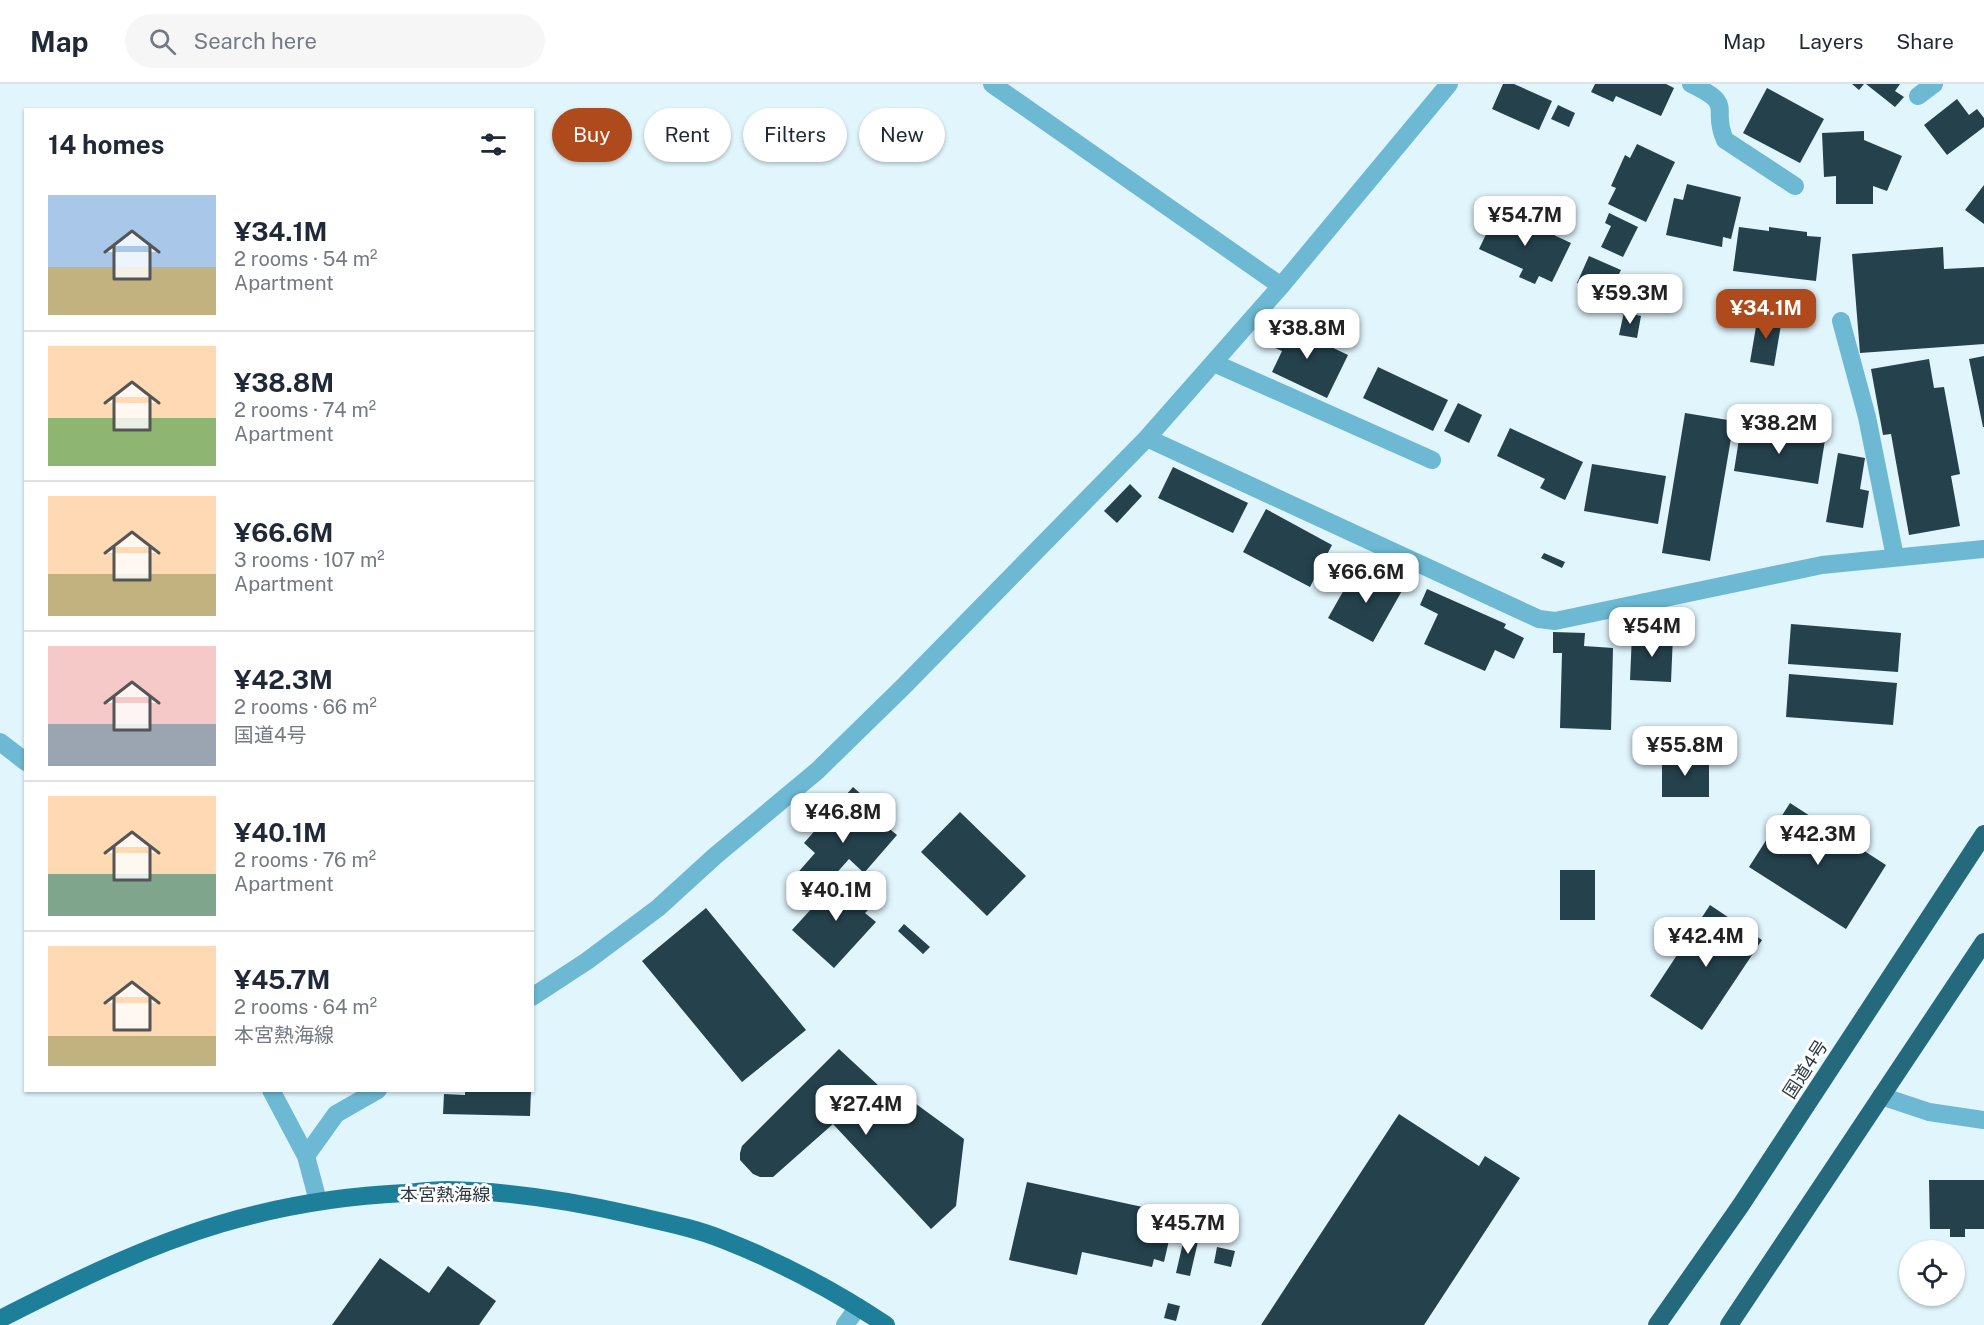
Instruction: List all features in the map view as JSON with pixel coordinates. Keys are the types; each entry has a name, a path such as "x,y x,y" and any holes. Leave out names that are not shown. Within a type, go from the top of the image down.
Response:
{"highway":[{"name":"国道4号","path":"1657,1325 1747,1195 1984,834"},
{"path":"1730,1325 1984,942"}],"main road":[{"name":"本宮熱海線","path":"0,1319 90,1274 219,1225 271,1210 318,1201 378,1194 446,1190 574,1202 675,1225 723,1239 796,1272 886,1325"}],"street":[{"path":"992,84 1281,286"},
{"path":"534,996 587,961 658,908 715,856 817,771 903,687 1147,438 1281,286 1449,84"},
{"path":"1691,84 1712,94 1719,102 1721,113 1719,128 1725,140 1795,186"},
{"path":"1918,96 1934,84"},
{"path":"1841,321 1867,417 1895,557"},
{"path":"1214,363 1432,460"},
{"path":"1147,438 1539,619 1555,621 1575,618 1822,566 1984,549"},
{"path":"0,742 24,760"},
{"path":"272,1092 306,1156 318,1201"},
{"path":"306,1156 336,1114 374,1092"},
{"path":"1881,1096 1929,1112 1984,1120"},
{"path":"845,1325 858,1307"}],"building":[{"path":"1503,84 1514,84 1552,101 1539,130 1492,109"},
{"path":"1595,84 1666,84 1674,88 1661,116 1616,96 1613,102 1591,92"},
{"path":"1852,84 1864,84 1859,90"},
{"path":"1866,84 1900,84 1895,91 1904,97 1895,107"},
{"path":"1767,88 1824,119 1800,163 1743,133"},
{"path":"1957,99 1969,115 1977,109 1984,118 1984,127 1947,155 1924,125"},
{"path":"1558,105 1575,113 1569,127 1551,119"},
{"path":"1864,131 1864,140 1902,156 1887,191 1873,186 1873,204 1836,204 1836,176 1824,177 1822,133"},
{"path":"1637,144 1675,162 1646,222 1608,204 1616,188 1611,186 1625,155 1630,158"},
{"path":"1687,184 1741,197 1731,239 1723,237 1722,247 1666,235 1674,198 1683,200"},
{"path":"1984,185 1984,224 1965,210"},
{"path":"1498,209 1571,243 1552,282 1539,276 1535,284 1519,277 1523,269 1479,249"},
{"path":"1609,213 1638,227 1623,257 1601,247 1611,226 1605,223"},
{"path":"1739,227 1769,231 1769,227 1807,232 1807,236 1821,237 1816,281 1733,271"},
{"path":"1943,247 1944,269 1984,267 1984,344 1860,353 1852,254"},
{"path":"1589,256 1621,270 1608,297 1577,283"},
{"path":"1624,312 1641,316 1637,338 1619,335"},
{"path":"1758,315 1782,319 1774,366 1750,362"},
{"path":"1279,322 1348,355 1327,398 1272,372 1282,351 1268,345"},
{"path":"1984,356 1984,427 1983,427 1969,359"},
{"path":"1929,359 1934,388 1944,387 1960,474 1951,476 1960,526 1909,535 1891,434 1883,435 1871,369"},
{"path":"1378,367 1448,400 1433,431 1363,398"},
{"path":"1458,403 1482,415 1469,443 1444,431"},
{"path":"1685,413 1734,421 1710,561 1662,553"},
{"path":"1741,426 1825,440 1818,484 1734,471"},
{"path":"1510,428 1583,462 1565,500 1540,488 1545,479 1497,456"},
{"path":"1838,453 1865,458 1860,489 1869,491 1863,528 1826,522"},
{"path":"1592,464 1666,476 1658,524 1584,511"},
{"path":"1173,467 1248,503 1233,533 1158,498"},
{"path":"1130,484 1142,496 1117,523 1104,511"},
{"path":"1266,509 1332,545 1310,587 1243,552"},
{"path":"1544,553 1565,562 1562,568 1541,558"},
{"path":"1358,565 1403,589 1373,642 1328,618"},
{"path":"1427,589 1506,624 1504,628 1524,638 1514,659 1495,650 1485,671 1424,644 1438,614 1420,605"},
{"path":"1791,624 1901,633 1898,672 1788,664"},
{"path":"1553,632 1585,633 1584,646 1613,648 1611,730 1560,728 1562,653 1553,653"},
{"path":"1632,634 1673,635 1671,682 1630,680"},
{"path":"1789,674 1897,683 1893,725 1786,717"},
{"path":"1662,757 1709,757 1709,797 1662,797"},
{"path":"853,787 886,816 881,822 897,835 864,873 849,859 809,904 787,885 815,853 804,843"},
{"path":"1790,803 1886,865 1846,929 1749,867"},
{"path":"960,812 1026,876 987,916 921,852"},
{"path":"1560,870 1595,870 1595,920 1560,920"},
{"path":"843,874 864,892 858,897 870,908 865,913 876,922 834,968 792,930"},
{"path":"1710,905 1762,940 1702,1030 1650,996"},
{"path":"706,908 806,1030 742,1082 642,961"},
{"path":"904,924 930,947 923,954 898,931"},
{"path":"839,1049 893,1099 897,1090 964,1139 956,1206 931,1229 833,1124 773,1177 760,1177 753,1174 740,1160 742,1146"},
{"path":"465,1092 531,1092 530,1116 443,1114 444,1094 465,1095"},
{"path":"1399,1114 1479,1166 1485,1156 1520,1178 1424,1325 1261,1325"},
{"path":"1929,1180 1984,1180 1984,1229 1965,1229 1965,1237 1950,1237 1950,1229 1930,1229"},
{"path":"1027,1182 1175,1214 1164,1262 1154,1259 1152,1267 1082,1252 1077,1275 1009,1260"},
{"path":"1185,1234 1199,1237 1190,1276 1176,1273"},
{"path":"1217,1247 1235,1251 1231,1267 1214,1263"},
{"path":"380,1258 429,1293 448,1266 496,1301 479,1325 332,1325"},
{"path":"1168,1303 1180,1306 1176,1321 1164,1318"}]}
